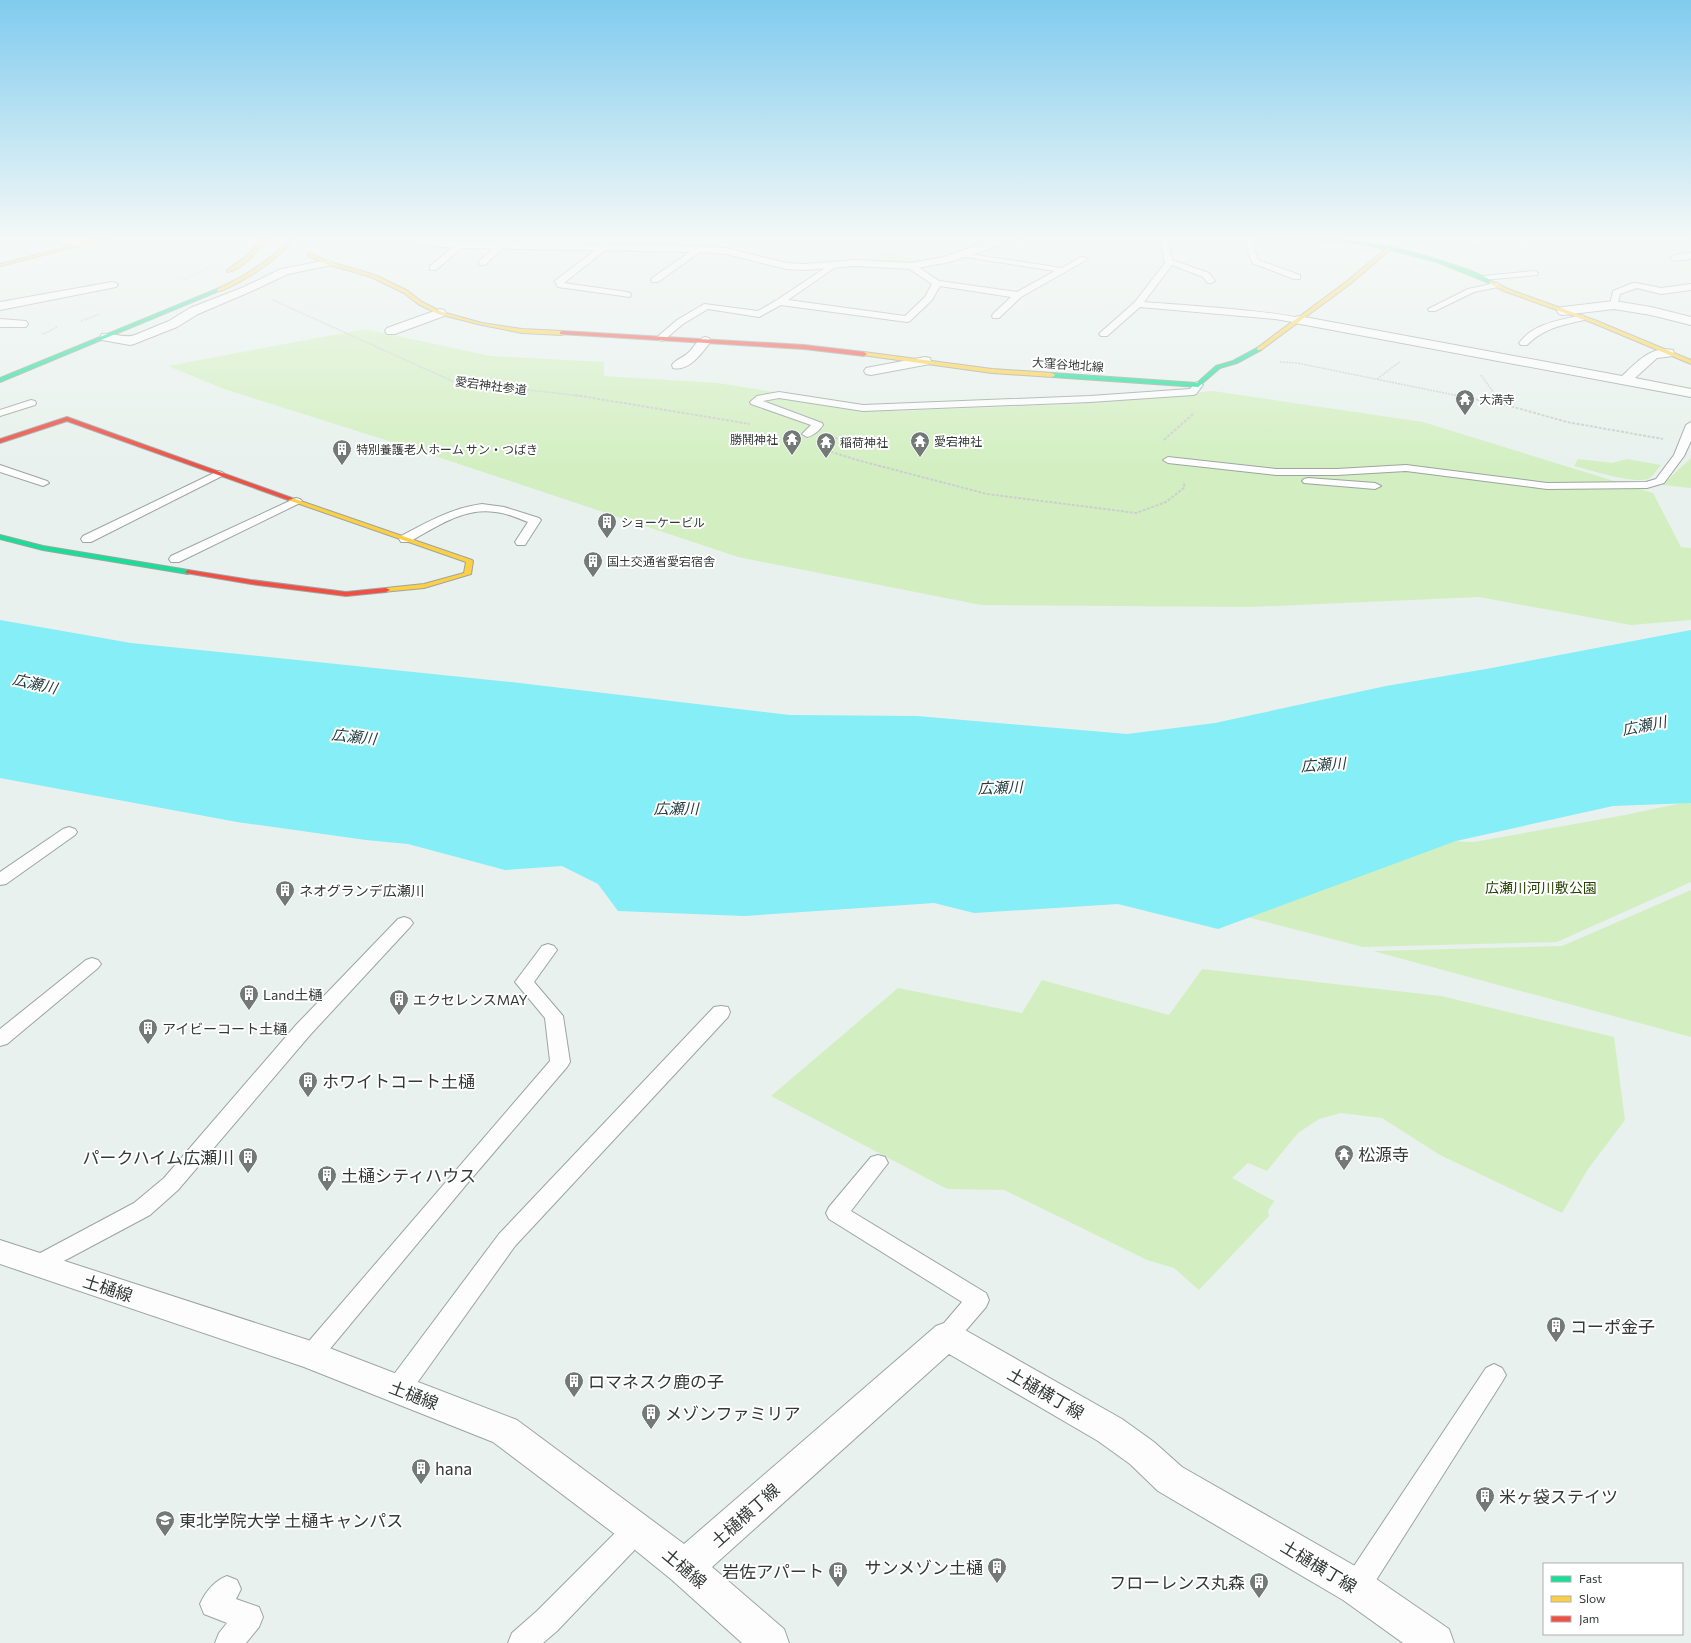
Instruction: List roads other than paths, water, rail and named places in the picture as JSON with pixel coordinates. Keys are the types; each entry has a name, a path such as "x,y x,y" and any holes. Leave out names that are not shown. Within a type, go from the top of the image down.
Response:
{"main road":[{"path":"0,380 159,315"},
{"name":"大窪谷地北線","path":"446,315 482,324 522,331 661,338 827,349 992,371 1198,385"},
{"path":"1198,385 1218,367 1235,362 1255,352 1306,315"},
{"path":"1572,315 1691,362"},
{"path":"0,441 67,419 218,474 470,561 467,574 424,586 346,594 251,582 43,548 0,537"}],"street":[{"path":"106,337 130,340 139,338 173,324 188,315"},
{"path":"391,331 435,315"},
{"path":"1666,315 1691,321"},
{"path":"1299,320 1691,393"},
{"path":"0,323 22,324"},
{"path":"678,365 693,356 705,341"},
{"path":"1624,381 1653,355 1668,353"},
{"path":"871,371 925,361"},
{"name":"土樋線","path":"0,1252 311,1355 506,1431 637,1529 685,1567 770,1643"},
{"name":"土樋横丁線","path":"685,1567 947,1336 1110,1430 1142,1452 1170,1479 1356,1588 1435,1643"}],"lane":[{"path":"661,338 680,322 692,315"},
{"path":"875,315 907,319 912,315"},
{"path":"1104,334 1126,315"},
{"path":"1260,315 1299,320"},
{"path":"1524,343 1533,333 1545,326 1581,318"},
{"path":"807,434 818,425 755,402 761,398 779,394 863,408 899,407 1082,399 1193,392 1198,385"},
{"path":"0,413 31,403"},
{"path":"1168,460 1276,472 1337,472 1406,468 1547,486 1647,485 1660,481 1679,456 1686,443 1691,425"},
{"path":"0,468 43,483"},
{"path":"1276,472 1290,478 1308,481 1375,486"},
{"path":"87,538 218,474"},
{"path":"175,559 296,501"},
{"path":"405,539 458,512 477,508 494,508 535,520 522,542"},
{"path":"0,880 69,832"},
{"path":"37,1265 142,1209 171,1184 303,1030 404,923"},
{"path":"311,1355 560,1062 554,1016 524,982 548,950"},
{"path":"0,1039 92,964"},
{"path":"398,1389 507,1240 721,1012"},
{"path":"878,1163 838,1213 978,1300 947,1336"},
{"path":"1356,1588 1494,1375"},
{"path":"522,1643 547,1621 637,1529"},
{"path":"227,1589 214,1604 249,1617 229,1643"}],"water":[{"name":"広瀬川","path":"0,620 131,643 511,682 790,715 917,716 1127,734 1215,723 1386,686 1486,669 1691,630 1691,803 1613,806 1456,841 1218,929 1118,904 974,913 934,903 744,916 618,911 598,884 562,866 505,870 408,844 366,840 237,822 0,778"}],"place":[{"name":"大満寺","path":"1465,416"},
{"name":"勝鬨神社","path":"792,456"},
{"name":"愛宕神社","path":"920,458"},
{"name":"稲荷神社","path":"826,459"},
{"name":"特別養護老人ホーム サン・つばき","path":"342,466"},
{"name":"ショーケービル","path":"607,539"},
{"name":"国土交通省愛宕宿舎","path":"593,578"},
{"name":"ネオグランデ広瀬川","path":"285,907"},
{"name":"Land土樋","path":"249,1011"},
{"name":"エクセレンスMAY","path":"399,1016"},
{"name":"アイビーコート土樋","path":"148,1045"},
{"name":"ホワイトコート土樋","path":"308,1098"},
{"name":"松源寺","path":"1344,1171"},
{"name":"パークハイム広瀬川","path":"248,1174"},
{"name":"土樋シティハウス","path":"327,1192"},
{"name":"コーポ金子","path":"1556,1343"},
{"name":"ロマネスク鹿の子","path":"574,1398"},
{"name":"メゾンファミリア","path":"651,1430"},
{"name":"hana","path":"421,1485"},
{"name":"米ヶ袋ステイツ","path":"1485,1513"},
{"name":"東北学院大学 土樋キャンパス","path":"165,1537"},
{"name":"サンメゾン土樋","path":"997,1584"},
{"name":"岩佐アパート","path":"838,1588"},
{"name":"フローレンス丸森","path":"1259,1599"}],"park label":[{"name":"広瀬川河川敷公園","path":"1541,887"}]}
